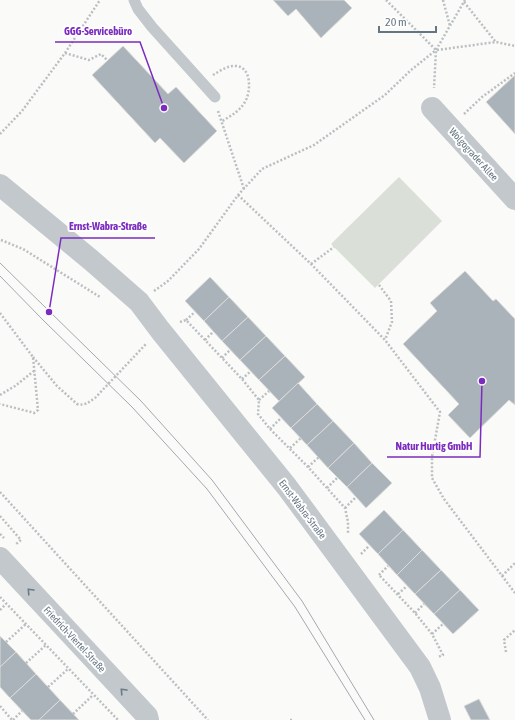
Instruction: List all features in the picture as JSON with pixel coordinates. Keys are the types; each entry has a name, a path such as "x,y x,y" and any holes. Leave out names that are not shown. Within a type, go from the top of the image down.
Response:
{"street":[{"name":"Wolgograder Allee","path":"432,108 515,199"},
{"name":"Ernst-Wabra-Straße","path":"0,185 91,260 139,302 287,487 420,667 430,688 440,720"},
{"name":"Friedrich-Viertel-Straße","path":"7,549 147,716 148,720"}],"lane":[{"path":"134,0 138,9 200,82 215,97"}],"path":[{"path":"0,134 22,111 65,53 100,0"},
{"path":"386,0 436,50 432,108"},
{"path":"443,0 450,27"},
{"path":"139,302 168,281 199,249 238,195 262,169 314,145 385,94 436,50 465,1 496,42"},
{"path":"436,50 496,42 515,46"},
{"path":"65,53 89,60 101,54 108,61"},
{"path":"200,82 227,67 237,66 247,75 250,82 246,102 238,111 221,122"},
{"path":"449,128 482,97 515,73"},
{"path":"215,97 221,122 244,189"},
{"path":"238,195 310,264 385,340 440,412 432,457 432,478 444,498 515,593"},
{"path":"0,240 23,248 102,298"},
{"path":"310,264 334,246"},
{"path":"379,285 391,301 392,322 385,340"},
{"path":"0,314 57,386 77,404 81,405 86,404 99,393 160,330 186,320 195,312"},
{"path":"186,320 242,379 258,400 258,414 270,429 290,448 345,508 348,522 348,535"},
{"path":"205,340 214,331"},
{"path":"222,358 230,349"},
{"path":"0,404 31,412 36,412 38,410 33,357"},
{"path":"0,395 21,382 34,371"},
{"path":"242,379 251,371"},
{"path":"258,400 269,390"},
{"path":"270,429 281,418"},
{"path":"290,448 301,438"},
{"path":"308,467 319,457"},
{"path":"327,488 338,477"},
{"path":"0,492 208,720"},
{"path":"345,508 356,497"},
{"path":"0,516 21,540 7,549 0,534"},
{"path":"360,554 369,546"},
{"path":"502,576 515,563"},
{"path":"379,575 388,566"},
{"path":"398,594 407,586"},
{"path":"0,597 116,719"},
{"path":"0,610 6,604"},
{"path":"415,613 424,604"},
{"path":"6,642 26,624"},
{"path":"432,634 443,624"},
{"path":"506,652 504,640 515,630"},
{"path":"26,663 46,645"},
{"path":"48,687 68,669"},
{"path":"73,714 93,695"},
{"path":"0,706 12,720 22,711"}],"shaded area":[{"path":"399,177 442,221 375,288 331,244"}],"building":[{"path":"273,0 344,0 352,8 321,38 296,9 288,16"},
{"path":"123,46 168,94 176,87 217,131 184,163 160,138 155,143 92,75"},
{"path":"515,75 515,134 486,102"},
{"path":"465,271 493,301 496,299 515,319 515,405 509,400 470,438 448,415 459,404 403,344 437,311 430,303"},
{"path":"210,277 229,297 204,321 185,301"},
{"path":"229,297 248,317 222,341 204,321"},
{"path":"248,317 266,336 240,360 222,341"},
{"path":"266,336 285,356 259,380 240,360"},
{"path":"285,356 305,377 279,401 259,380"},
{"path":"298,383 317,404 291,428 272,408"},
{"path":"317,404 333,421 307,445 291,428"},
{"path":"333,421 354,443 328,468 307,445"},
{"path":"354,443 372,463 347,487 328,468"},
{"path":"372,463 392,483 366,508 347,487"},
{"path":"384,510 403,530 378,554 359,534"},
{"path":"403,530 422,550 397,575 378,554"},
{"path":"422,550 441,570 415,594 397,575"},
{"path":"441,570 460,590 434,614 415,594"},
{"path":"460,590 479,610 453,634 434,614"},
{"path":"0,636 16,652 0,667"},
{"path":"16,652 36,674 10,698 0,687 0,667"},
{"path":"36,674 60,700 39,720 31,720 10,698"},
{"path":"479,699 490,720 471,720 464,706"},
{"path":"60,700 79,720 39,720"}],"tram line":[{"path":"0,263 141,401 212,480 302,601 374,720"},
{"path":"0,276 132,407 207,489 295,607 365,720"}],"place":[{"name":"GGG-Servicebüro","path":"164,108"},
{"name":"Ernst-Wabra-Straße","path":"49,312"},
{"name":"Natur Hurtig GmbH","path":"482,381"}]}
